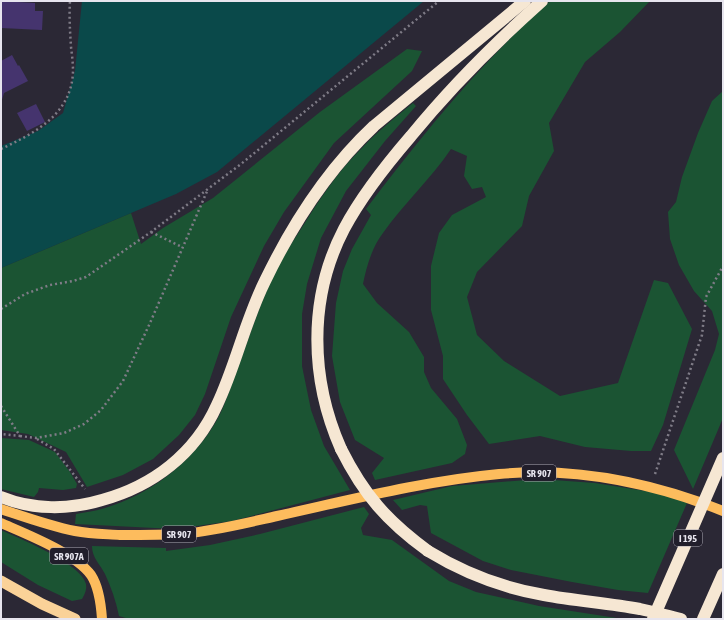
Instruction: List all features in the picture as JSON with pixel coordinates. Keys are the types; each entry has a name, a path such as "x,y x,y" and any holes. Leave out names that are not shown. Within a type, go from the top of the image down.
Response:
{"highway":[{"path":"1,497 28,505 53,507 96,502 123,494 157,476 178,459 199,436 217,404 255,302 290,232 315,193 359,140 374,126 525,1"},
{"path":"542,1 461,78 430,112 374,181 356,208 335,248 322,294 317,342 318,364 326,408 342,449 352,470 364,489 378,508 394,524 428,551 470,573 495,583 520,590 641,610 681,619"},
{"name":"I 195","path":"653,619 723,458"},
{"path":"703,619 723,574"},
{"path":"1,580 42,604 75,619"}],"main road":[{"name":"SR 907","path":"1,509 50,525 76,531 100,534 184,534 217,529 424,485 464,478 530,472 564,473 604,477 651,486 723,511"},
{"name":"SR 907A","path":"1,523 66,554 78,562 90,575 96,585 100,600 102,619"}],"path":[{"path":"1,149 32,134 42,127 64,105 71,89 73,70 69,22 70,1"},
{"path":"1,309 25,294 50,285 86,277 151,232 241,164 439,1"},
{"path":"1,434 36,438 64,433 84,424 102,410 123,382 208,189"},
{"path":"151,232 182,247"},
{"path":"651,486 702,335 706,297 723,266"},
{"path":"1,406 20,436"},
{"path":"36,438 54,448 78,481 96,502"}],"shaded area":[{"path":"82,1 424,1 217,172 176,194 1,268 1,146 38,131 63,113 75,71"},
{"path":"550,1 650,1 620,32 585,62 549,123 554,151 529,196 522,226 477,272 467,297 477,335 504,361 560,396 618,383 654,280 668,283 692,329 663,425 651,451 631,451 585,447 540,436 489,444 467,415 443,379 443,356 431,310 431,266 439,233 452,215 486,197 482,187 472,189 464,176 467,156 451,149 435,171 391,222 379,239 370,258 363,284 377,303 409,332 424,357 424,372 431,388 457,419 467,445 465,454 452,463 375,480 372,473 384,458 355,440 340,402 332,356 336,303 343,271 352,249 371,215 366,209 387,181 476,74"},
{"path":"407,49 422,51 412,71 334,143 284,212 264,246 231,317 205,394 195,415 179,435 153,459 123,475 87,487 66,452 28,434 1,430 1,268 131,213 141,244 163,228 213,198 320,112"},
{"path":"723,91 723,418 693,489 674,450 715,350 719,334 712,311 694,291 679,265 670,239 668,212 676,202 682,177 698,133 712,101"},
{"path":"413,103 416,106 385,141 346,191 321,238 307,284 302,314 302,366 311,410 324,446 350,490 232,521 175,529 75,524 76,514 102,509 137,495 167,476 193,453 214,425 223,408 257,314 276,270 290,246 322,197 345,166 375,135"},
{"path":"1,438 29,440 55,452 77,484 76,488 63,490 39,488 34,497 1,489"},
{"path":"539,479 595,483 664,494 687,503 648,593 618,590 572,582 511,570 483,561 431,533 427,506 420,505 402,510 393,500 452,486"},
{"path":"364,507 369,514 361,528 363,535 392,540 449,581 476,592 539,606 623,619 129,619 119,616 115,600 105,574 92,550 92,546 166,548 166,551 210,545 260,534"},
{"path":"1,530 49,552 73,568 82,576 86,584 86,592 82,599 72,601 38,585 1,562"}],"building":[{"path":"1,1 35,3 35,11 43,11 42,30 1,28"},
{"path":"12,55 28,81 4,93 1,103 1,61"},
{"path":"36,104 45,122 27,131 17,113"}]}
